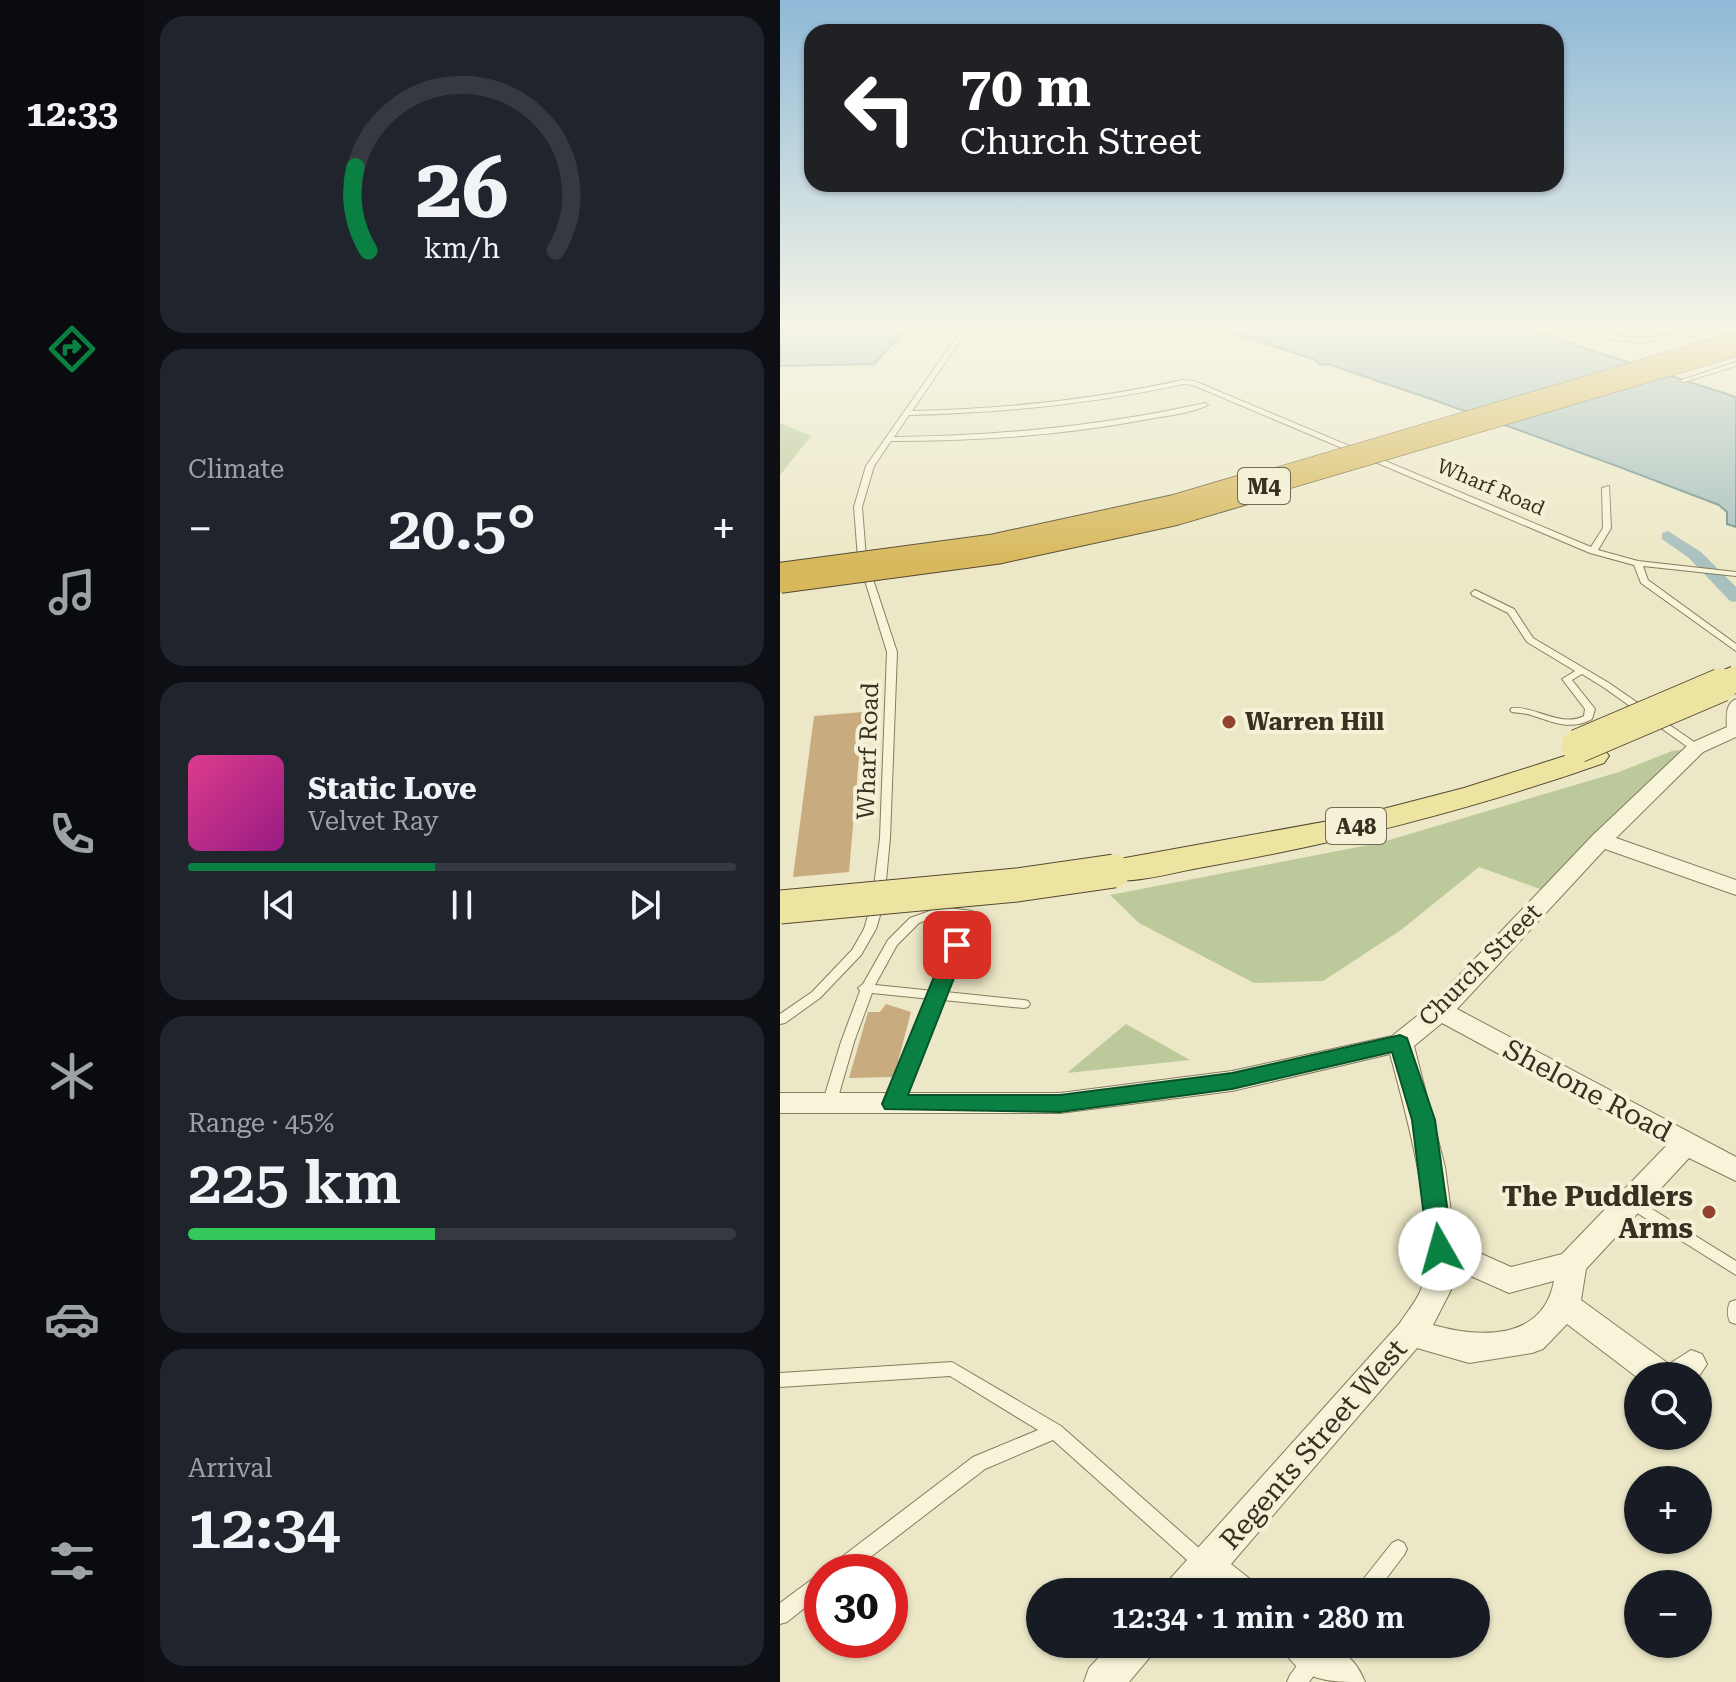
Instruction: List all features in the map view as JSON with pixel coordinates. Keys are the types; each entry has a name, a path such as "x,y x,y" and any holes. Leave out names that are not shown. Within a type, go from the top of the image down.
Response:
{"highway":[{"name":"M4","path":"780,568 976,542 1131,511 1503,404"},
{"name":"M4","path":"780,578 984,551 1129,522 1267,485 1539,404"}],"main road":[{"name":"A48","path":"1585,751 1736,679"},
{"name":"A48","path":"780,891 1024,868 1111,864 1282,844 1442,804 1585,751 1692,718 1736,696"},
{"name":"A48","path":"780,907 1017,885 1111,864"}],"street":[{"name":"Church Street","path":"780,1103 1060,1103 1232,1081 1400,1043 1440,1011 1601,840 1696,748 1734,730"},
{"path":"1601,840 1736,888"},
{"name":"Shelone Road","path":"1440,1011 1736,1170"},
{"path":"1400,1043 1424,1120 1440,1249 1509,1280 1572,1264 1686,1143"},
{"name":"Regents Street West","path":"1196,1578 1411,1333 1436,1289 1440,1249"},
{"path":"1572,1264 1565,1305 1641,1362"},
{"name":"Regents Street West","path":"1411,1333 1469,1349 1532,1339 1565,1305"},
{"path":"1103,1682 1124,1658"},
{"path":"1310,1658 1346,1682"}],"lane":[{"path":"909,409 912,404"},
{"name":"Wharf Road","path":"780,1020 816,995 857,952 870,929 878,902 885,838 892,652 862,558 858,507 870,466 909,409 1031,409 1069,404"},
{"name":"Wharf Road","path":"1245,404 1593,551 1638,563 1736,574"},
{"path":"889,439 999,438 1060,432 1205,405"},
{"path":"1593,551 1607,528 1606,488"},
{"path":"1638,563 1644,581 1736,648"},
{"path":"1475,593 1511,611 1530,640 1696,748"},
{"path":"1515,710 1533,711 1556,722 1583,722 1590,709 1567,679 1581,671"},
{"path":"1734,730 1732,707 1736,702"},
{"path":"830,1101 864,988 908,921 927,913 961,911 972,915 893,1104"},
{"path":"864,988 1024,1004"},
{"path":"1630,1202 1736,1269"},
{"path":"1736,1307 1736,1317"},
{"path":"780,1380 952,1369 1055,1431 1194,1578"},
{"path":"860,1554 979,1463 1055,1431"},
{"path":"1376,1578 1398,1549"},
{"path":"780,1615 804,1597"}],"green space":[{"path":"780,423 811,436 780,475"},
{"path":"1696,748 1551,893 1479,867 1401,930 1323,981 1254,983 1139,923 1110,895 1379,843 1619,772 1672,751"},
{"path":"1126,1024 1190,1060 1067,1073"}],"water":[{"path":"1446,404 1736,404 1736,527 1727,524 1727,512 1719,505"}],"building":[{"path":"863,712 849,872 793,877 814,716"},
{"path":"886,1004 911,1012 894,1077 849,1078 868,1012 880,1012"}],"waterway":[{"path":"1668,536 1695,555 1736,597"}],"place":[{"name":"Warren Hill","path":"1229,722"},
{"name":"The Puddlers Arms","path":"1709,1212"}],"route":[{"path":"957,945 893,1104 1060,1103 1232,1081 1400,1043 1424,1120 1440,1249"}]}
